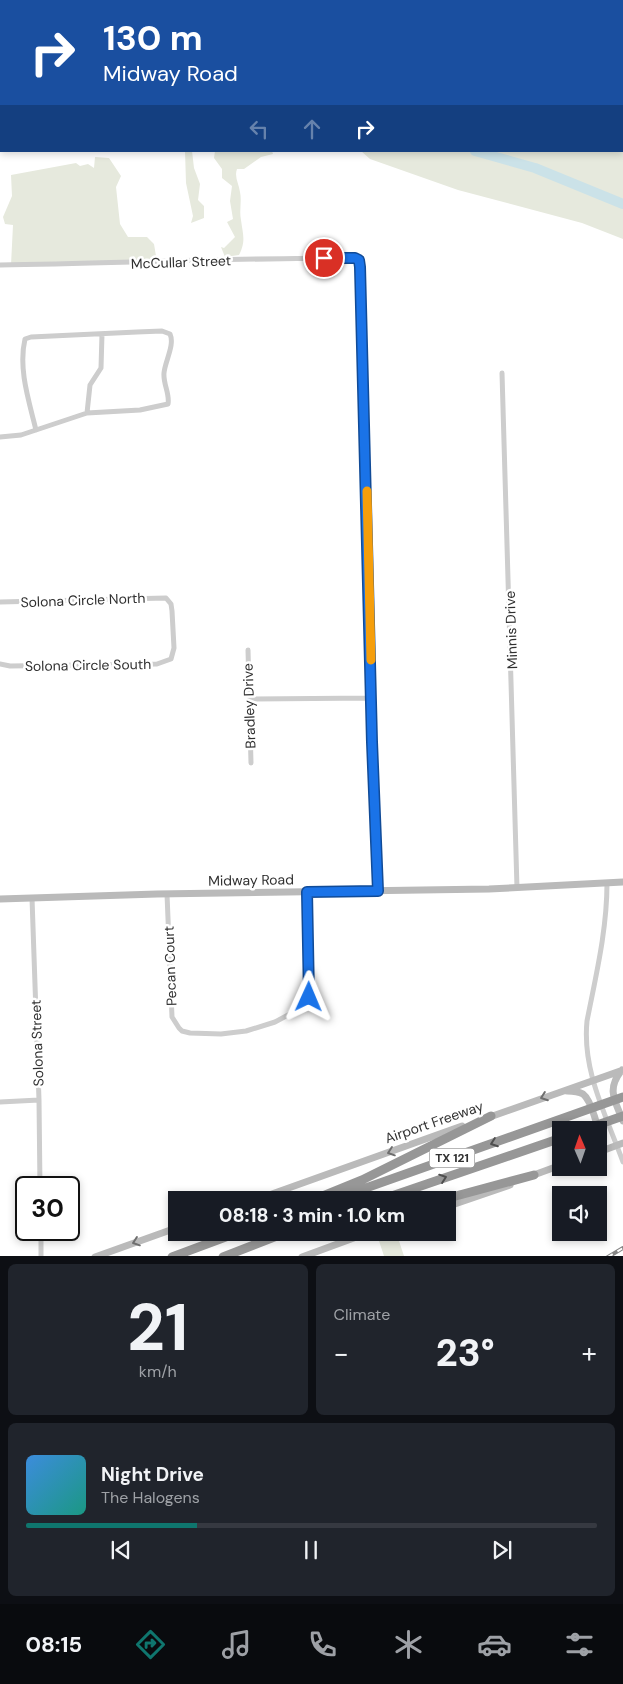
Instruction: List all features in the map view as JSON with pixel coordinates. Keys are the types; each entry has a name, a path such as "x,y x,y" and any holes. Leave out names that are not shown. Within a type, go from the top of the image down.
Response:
{"highway":[{"name":"TX 121","path":"358,1191 623,1097"},
{"path":"335,1191 362,1180 491,1116"},
{"path":"608,1121 623,1116"},
{"name":"TX 121","path":"406,1191 552,1141"},
{"path":"456,1196 534,1175"},
{"path":"172,1256 214,1241"},
{"path":"223,1256 263,1241"}],"main road":[{"name":"Midway Road","path":"0,899 518,888 623,882"},
{"name":"Airport Freeway","path":"280,1191 623,1070"},
{"path":"623,1070 614,1082 612,1090 623,1121"},
{"path":"562,1091 578,1092 587,1098 595,1121"},
{"path":"608,1149 620,1144"},
{"path":"456,1204 498,1190 552,1168"},
{"path":"95,1256 168,1231"},
{"path":"302,1256 344,1241"}],"street":[{"name":"McCullar Street","path":"0,265 308,258 355,258 360,262 372,698"},
{"path":"0,437 20,435 36,430 87,413 140,410 168,404 164,371 172,338 167,332 137,332 31,336 25,340 23,372 36,430"},
{"path":"87,413 90,385 101,368 102,334"},
{"name":"Minnis Drive","path":"502,373 518,888"},
{"name":"Solona Circle North","path":"0,602 166,598"},
{"name":"Solona Circle South","path":"0,664 10,666 164,662 171,659 174,648 171,604 166,598"},
{"name":"Bradley Drive","path":"248,650 251,762"},
{"path":"249,699 372,698 378,891"},
{"path":"607,883 607,912 586,1035 588,1066 592,1081 620,1144 623,1162"},
{"name":"Pecan Court","path":"168,894 170,1004 172,1017 182,1031 221,1034 246,1031 275,1022 300,1008 307,1001 310,990 307,892"},
{"name":"Solona Street","path":"32,898 40,1176"},
{"path":"0,1102 39,1100"},
{"path":"41,1241 41,1256"}],"shaded area":[{"path":"185,152 192,152 194,168 200,184 198,200 204,206 204,218 191,223 193,216 186,183"},
{"path":"215,152 272,152 273,154 261,157 244,169 237,169 236,175 241,195 240,217 243,238 243,246 239,255 225,257 221,247 224,248 235,237 227,222 233,219 230,201 232,186 222,178 222,169 214,158"},
{"path":"362,152 623,152 623,239 582,223 458,190 370,159"},
{"path":"95,157 109,158 121,176 116,187 120,224 128,237 147,237 154,244 157,262 11,265 13,225 5,224 3,217 12,196 11,175 76,163 80,166 88,164 94,168"},
{"path":"379,1241 399,1241 404,1256 384,1256"}],"waterway":[{"path":"479,152 535,168 623,204"}],"railway":[{"path":"610,1256 623,1248"}],"slow traffic":[{"path":"367,491 371,660"}],"route":[{"path":"309,997 307,892 378,891 372,742 368,514 360,267 359,260 355,258 324,258"}]}
